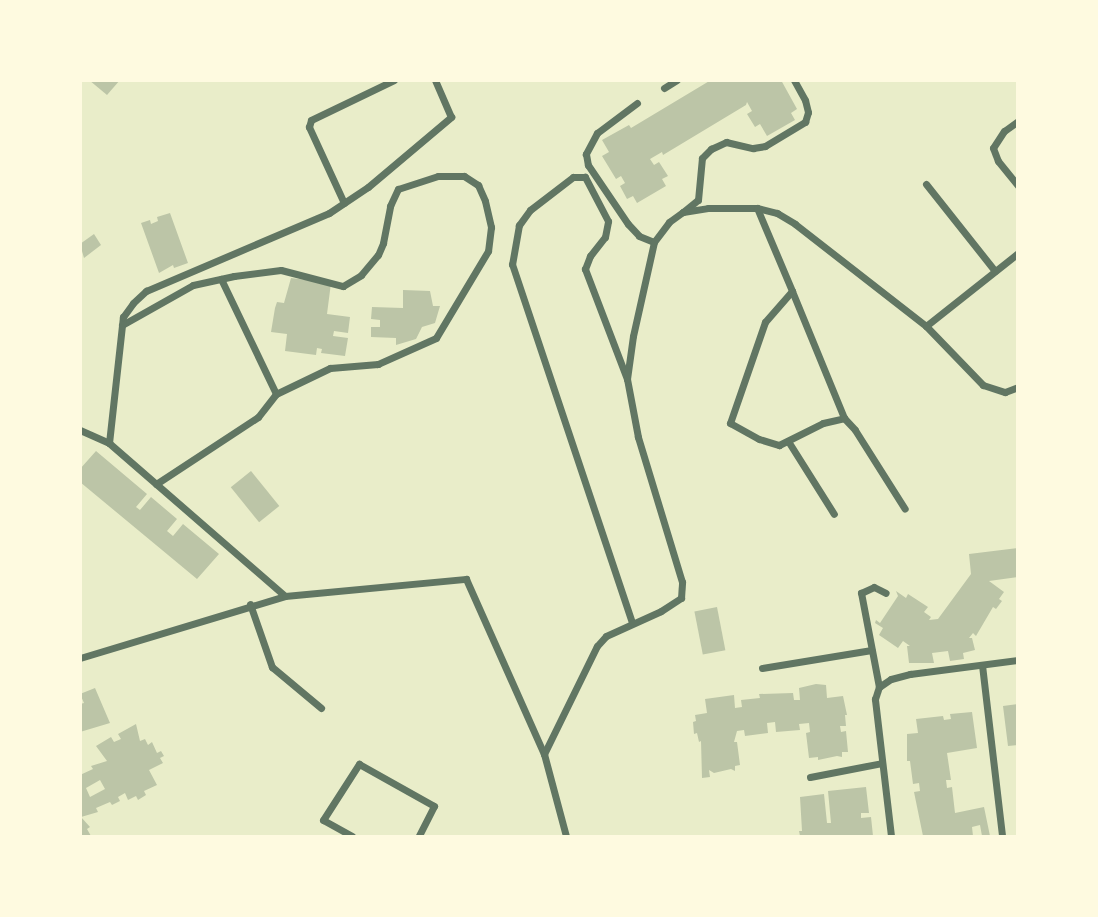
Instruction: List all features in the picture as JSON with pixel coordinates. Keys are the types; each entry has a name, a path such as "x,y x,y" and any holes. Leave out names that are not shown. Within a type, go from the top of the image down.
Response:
{"street":[{"path":"344,203 309,127 311,120 394,80"},
{"path":"108,443 123,317 146,291 328,213 344,203 446,124 451,117 435,80"},
{"path":"664,88 677,80"},
{"path":"627,379 633,336 654,242 669,222 698,200 702,159 712,149 726,142 753,148 765,146 805,122 808,113 806,100 793,80"},
{"path":"638,103 597,133 586,154 588,165 628,224 639,236 654,242"},
{"path":"1017,121 1004,131 993,148 998,161 1017,186"},
{"path":"121,325 193,285 220,279 281,270 343,286 361,275 378,255 390,206 398,189 438,176 464,176 478,185 482,193 491,227 488,251 436,338 378,364 331,368 276,394 258,417 156,484"},
{"path":"544,754 597,646 606,636 632,622 675,605 681,598 682,582 638,437 627,379 596,304 586,269 590,256 605,237 608,220 585,177 573,177 530,210 519,225 512,264 632,622"},
{"path":"926,184 995,271"},
{"path":"683,212 708,208 757,208 776,214 795,224 926,326 983,385 1005,392 1017,387"},
{"path":"757,208 844,418 855,430 905,509"},
{"path":"926,326 1017,253"},
{"path":"220,279 276,394"},
{"path":"792,291 765,322 730,423 759,439 779,445 823,423 844,418"},
{"path":"80,430 108,443 285,596"},
{"path":"788,440 834,514"},
{"path":"80,658 250,604 285,596 466,579 544,754 566,836"},
{"path":"887,593 874,587 861,593 879,687 875,699 891,836"},
{"path":"250,604 272,667 321,708"},
{"path":"762,668 872,650"},
{"path":"879,687 891,679 910,674 1017,660"},
{"path":"982,665 1002,836"},
{"path":"810,778 882,763"},
{"path":"352,836 323,820 359,764 434,806 419,836"}],"building":[{"path":"89,80 120,80 107,95"},
{"path":"711,80 781,80 797,109 791,113 795,120 767,136 760,124 755,127 747,114 752,111 747,102 663,155 662,152 650,159 654,165 659,162 668,176 662,179 666,186 637,203 633,196 627,199 620,186 625,183 621,176 616,179 602,156 609,152 602,140 629,125 631,128"},
{"path":"170,213 188,263 174,268 173,265 159,273 141,223 150,220 151,224 158,221 157,217"},
{"path":"94,234 101,245 84,258 80,244"},
{"path":"291,278 331,283 327,314 350,317 348,333 334,331 333,336 348,338 345,356 321,353 322,349 317,348 316,355 285,351 287,334 271,332 277,302 284,303"},
{"path":"403,290 430,291 433,306 440,306 435,323 422,327 416,339 396,345 396,338 371,337 371,327 380,327 380,320 371,319 372,307 403,308"},
{"path":"96,451 147,494 136,507 140,510 151,497 177,519 167,531 173,536 183,524 219,554 197,579 80,482 80,469"},
{"path":"251,471 279,506 259,522 231,487"},
{"path":"1018,548 1018,577 989,581 1004,592 999,599 1002,601 996,609 993,607 976,636 973,633 969,638 972,638 975,650 963,653 964,659 950,661 948,651 932,653 934,663 909,663 907,646 910,646 903,641 898,648 879,635 883,628 875,623 876,620 880,623 898,596 896,591 906,598 908,594 928,607 924,612 931,617 929,620 938,619 971,574 969,554"},
{"path":"717,607 725,650 703,655 694,611"},
{"path":"826,685 827,698 843,696 846,726 840,726 841,732 846,731 848,752 842,752 842,757 818,760 818,757 809,758 806,733 810,732 809,723 799,724 800,730 776,732 775,722 767,723 768,733 745,736 744,730 737,731 734,742 737,742 740,765 735,766 735,771 731,769 714,773 709,770 710,777 702,778 701,741 699,742 697,733 694,734 693,722 696,721 695,715 707,713 705,699 734,695 735,708 742,707 741,700 760,698 759,694 793,693 794,700 800,700 799,688"},
{"path":"95,688 110,723 80,732 80,704 84,703 80,694"},
{"path":"1018,704 1018,745 1008,746 1003,706"},
{"path":"972,712 977,748 947,753 951,780 946,780 947,788 952,787 955,813 984,807 990,836 982,836 980,825 972,827 973,836 923,836 914,792 920,791 919,783 913,784 910,761 907,761 907,734 918,733 916,719 943,716 944,720 951,719 950,714"},
{"path":"136,724 140,741 145,739 148,745 152,742 157,753 161,751 164,756 160,758 163,763 149,770 157,785 144,791 146,795 138,800 136,796 128,800 125,793 118,797 120,801 112,805 110,802 96,808 98,812 81,817 90,827 87,829 91,836 80,836 80,775 93,769 91,766 107,761 96,746 111,737 114,742 121,739 118,734","holes":["100,780 105,789 90,797 86,788"]},
{"path":"866,787 869,813 861,813 861,818 871,817 873,836 800,836 800,797 824,794 827,823 831,823 828,791"}]}
